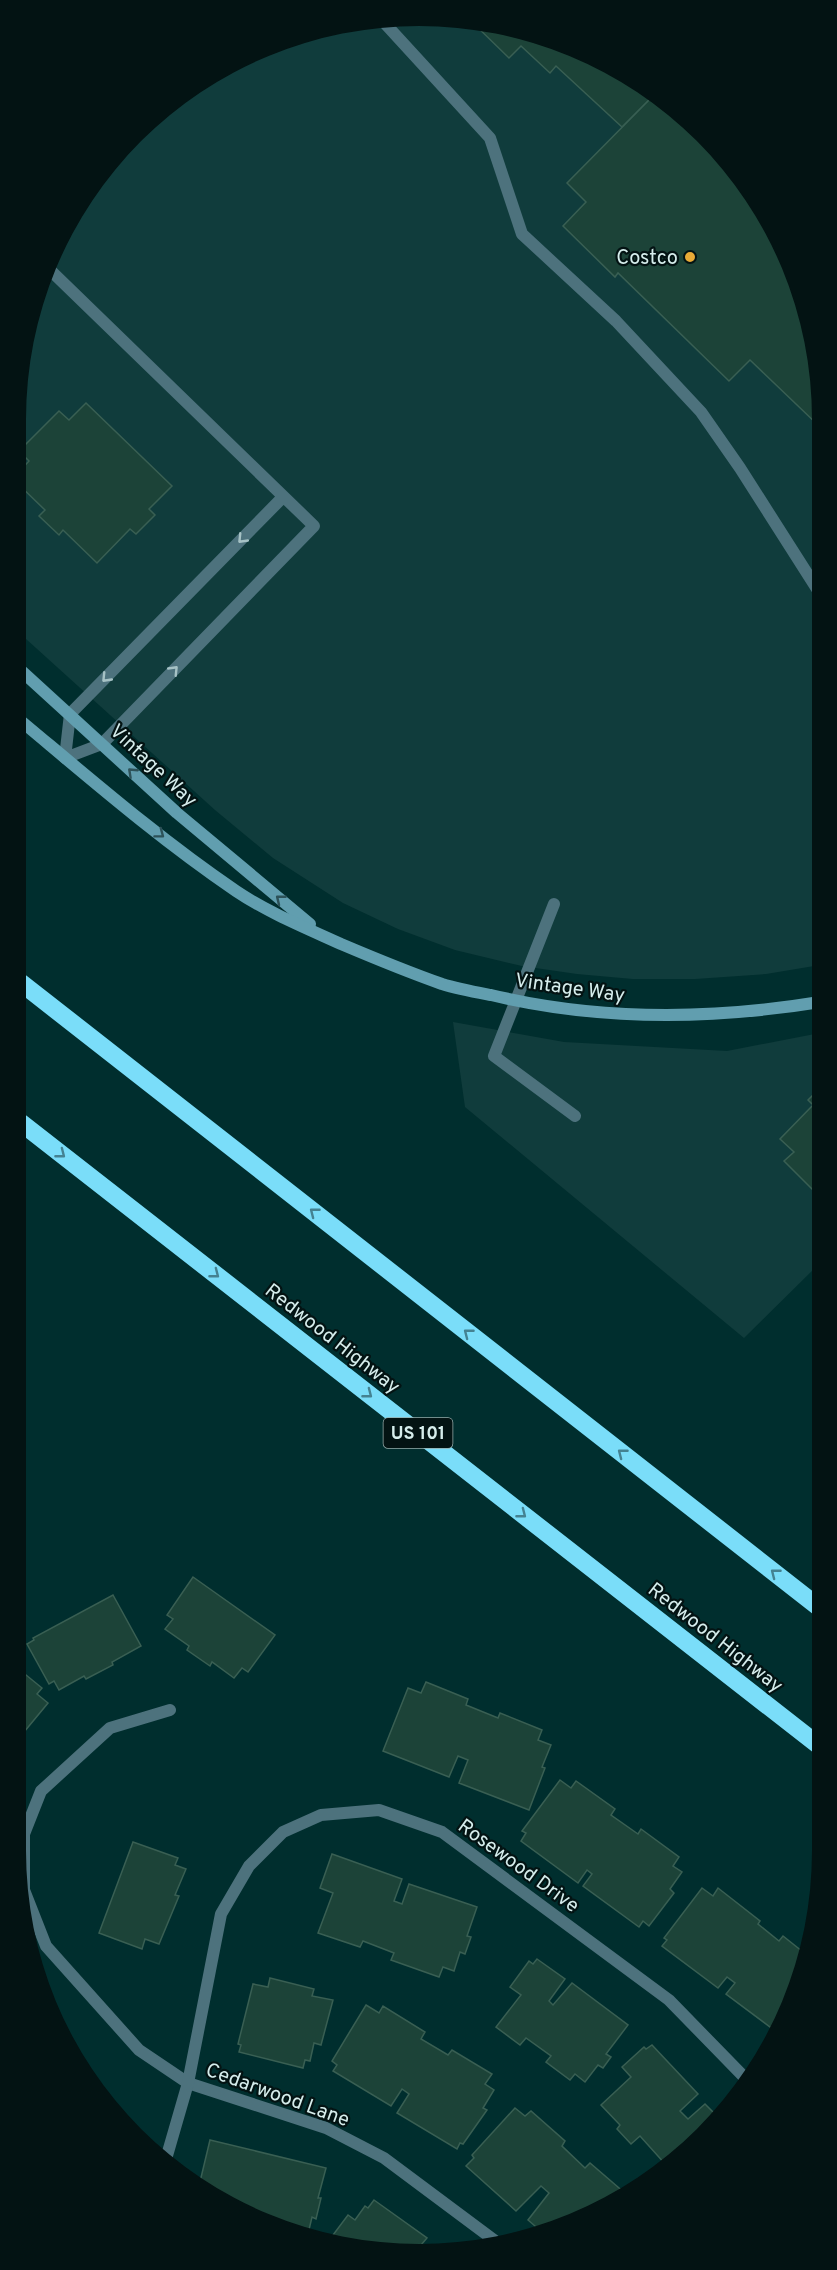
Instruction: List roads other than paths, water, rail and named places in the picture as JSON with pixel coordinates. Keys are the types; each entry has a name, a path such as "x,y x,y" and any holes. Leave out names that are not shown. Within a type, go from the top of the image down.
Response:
{"highway":[{"path":"26,987 812,1602"},
{"name":"Redwood Highway","path":"26,1127 812,1740"}],"street":[{"path":"388,27 490,138 522,234 616,321 701,412 740,468 812,581"},
{"path":"53,273 314,526 102,744 65,758 70,714 283,497"},
{"name":"Vintage Way","path":"26,675 177,813 325,937"},
{"name":"Vintage Way","path":"26,725 121,805 237,892 325,937 388,964 445,984 515,1001 631,1016 675,1016 770,1010 812,1003"},
{"path":"554,904 494,1056 575,1116"},
{"name":"Cedarwood Lane","path":"26,1829 41,1791 110,1728 170,1710"},
{"name":"Rosewood Drive","path":"168,2154 188,2083 221,1914 249,1866 284,1832 321,1815 379,1810 442,1832 669,2000 742,2075"},
{"name":"Cedarwood Lane","path":"29,1903 46,1946 139,2050 188,2083 326,2128 384,2158 491,2238"}],"place":[{"name":"Costco","path":"690,257"}]}
